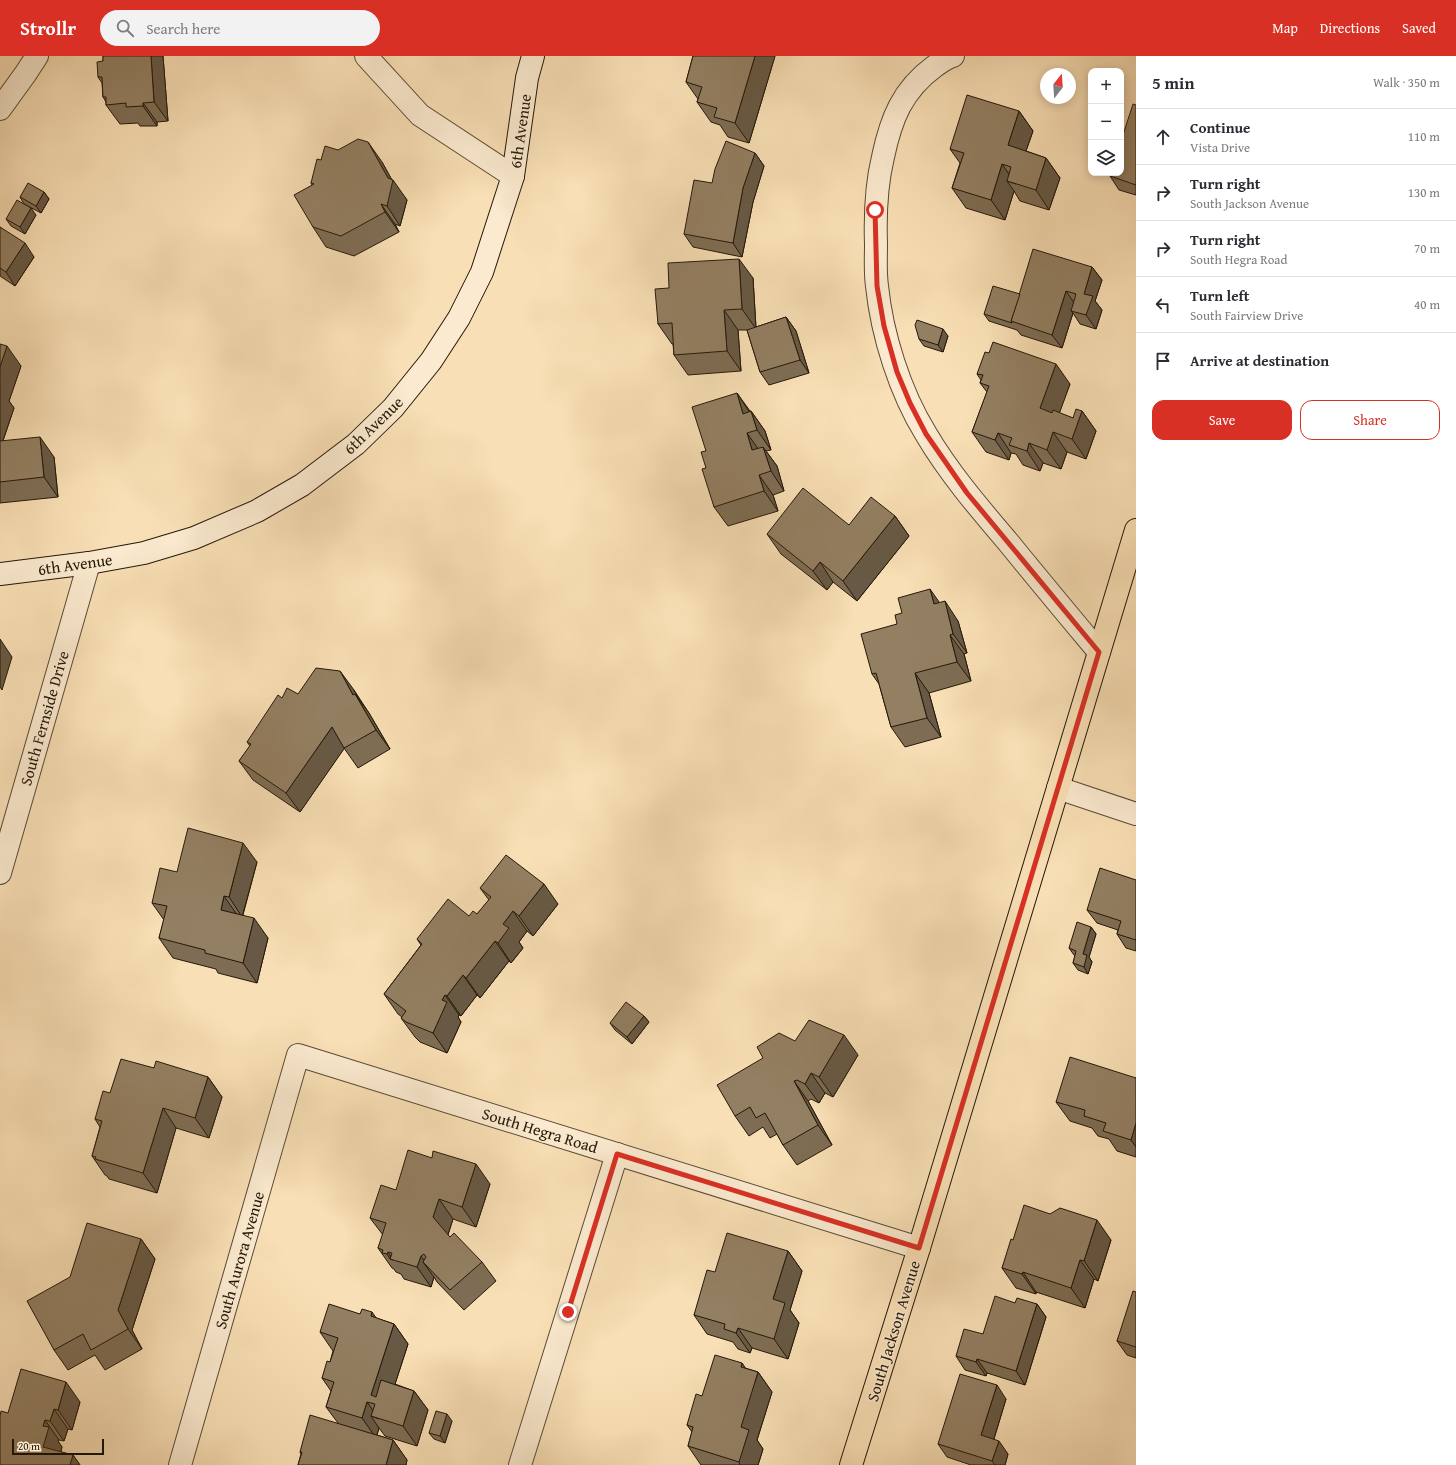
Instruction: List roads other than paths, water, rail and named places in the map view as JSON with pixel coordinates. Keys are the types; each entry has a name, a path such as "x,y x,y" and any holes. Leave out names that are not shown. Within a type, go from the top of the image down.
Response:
{"main road":[{"name":"South Jackson Avenue","path":"851,1465 919,1248 1136,530"}],"street":[{"path":"0,109 37,56"},
{"path":"366,56 420,116 514,176"},
{"name":"6th Avenue","path":"0,574 88,563 144,553 194,538 257,511 302,485 356,444 393,408 431,361 459,318 482,272 514,176 527,78 532,56"},
{"path":"953,56 947,58 922,76 909,90 901,102 886,144 880,170 875,210 877,286 884,326 897,372 910,403 926,434 967,493 1099,652"},
{"name":"South Fernside Drive","path":"0,873 88,563"},
{"path":"1058,788 1136,814"},
{"name":"South Hegra Road","path":"298,1055 919,1248"},
{"name":"South Aurora Avenue","path":"180,1465 298,1055"},
{"path":"520,1465 617,1154"}]}
